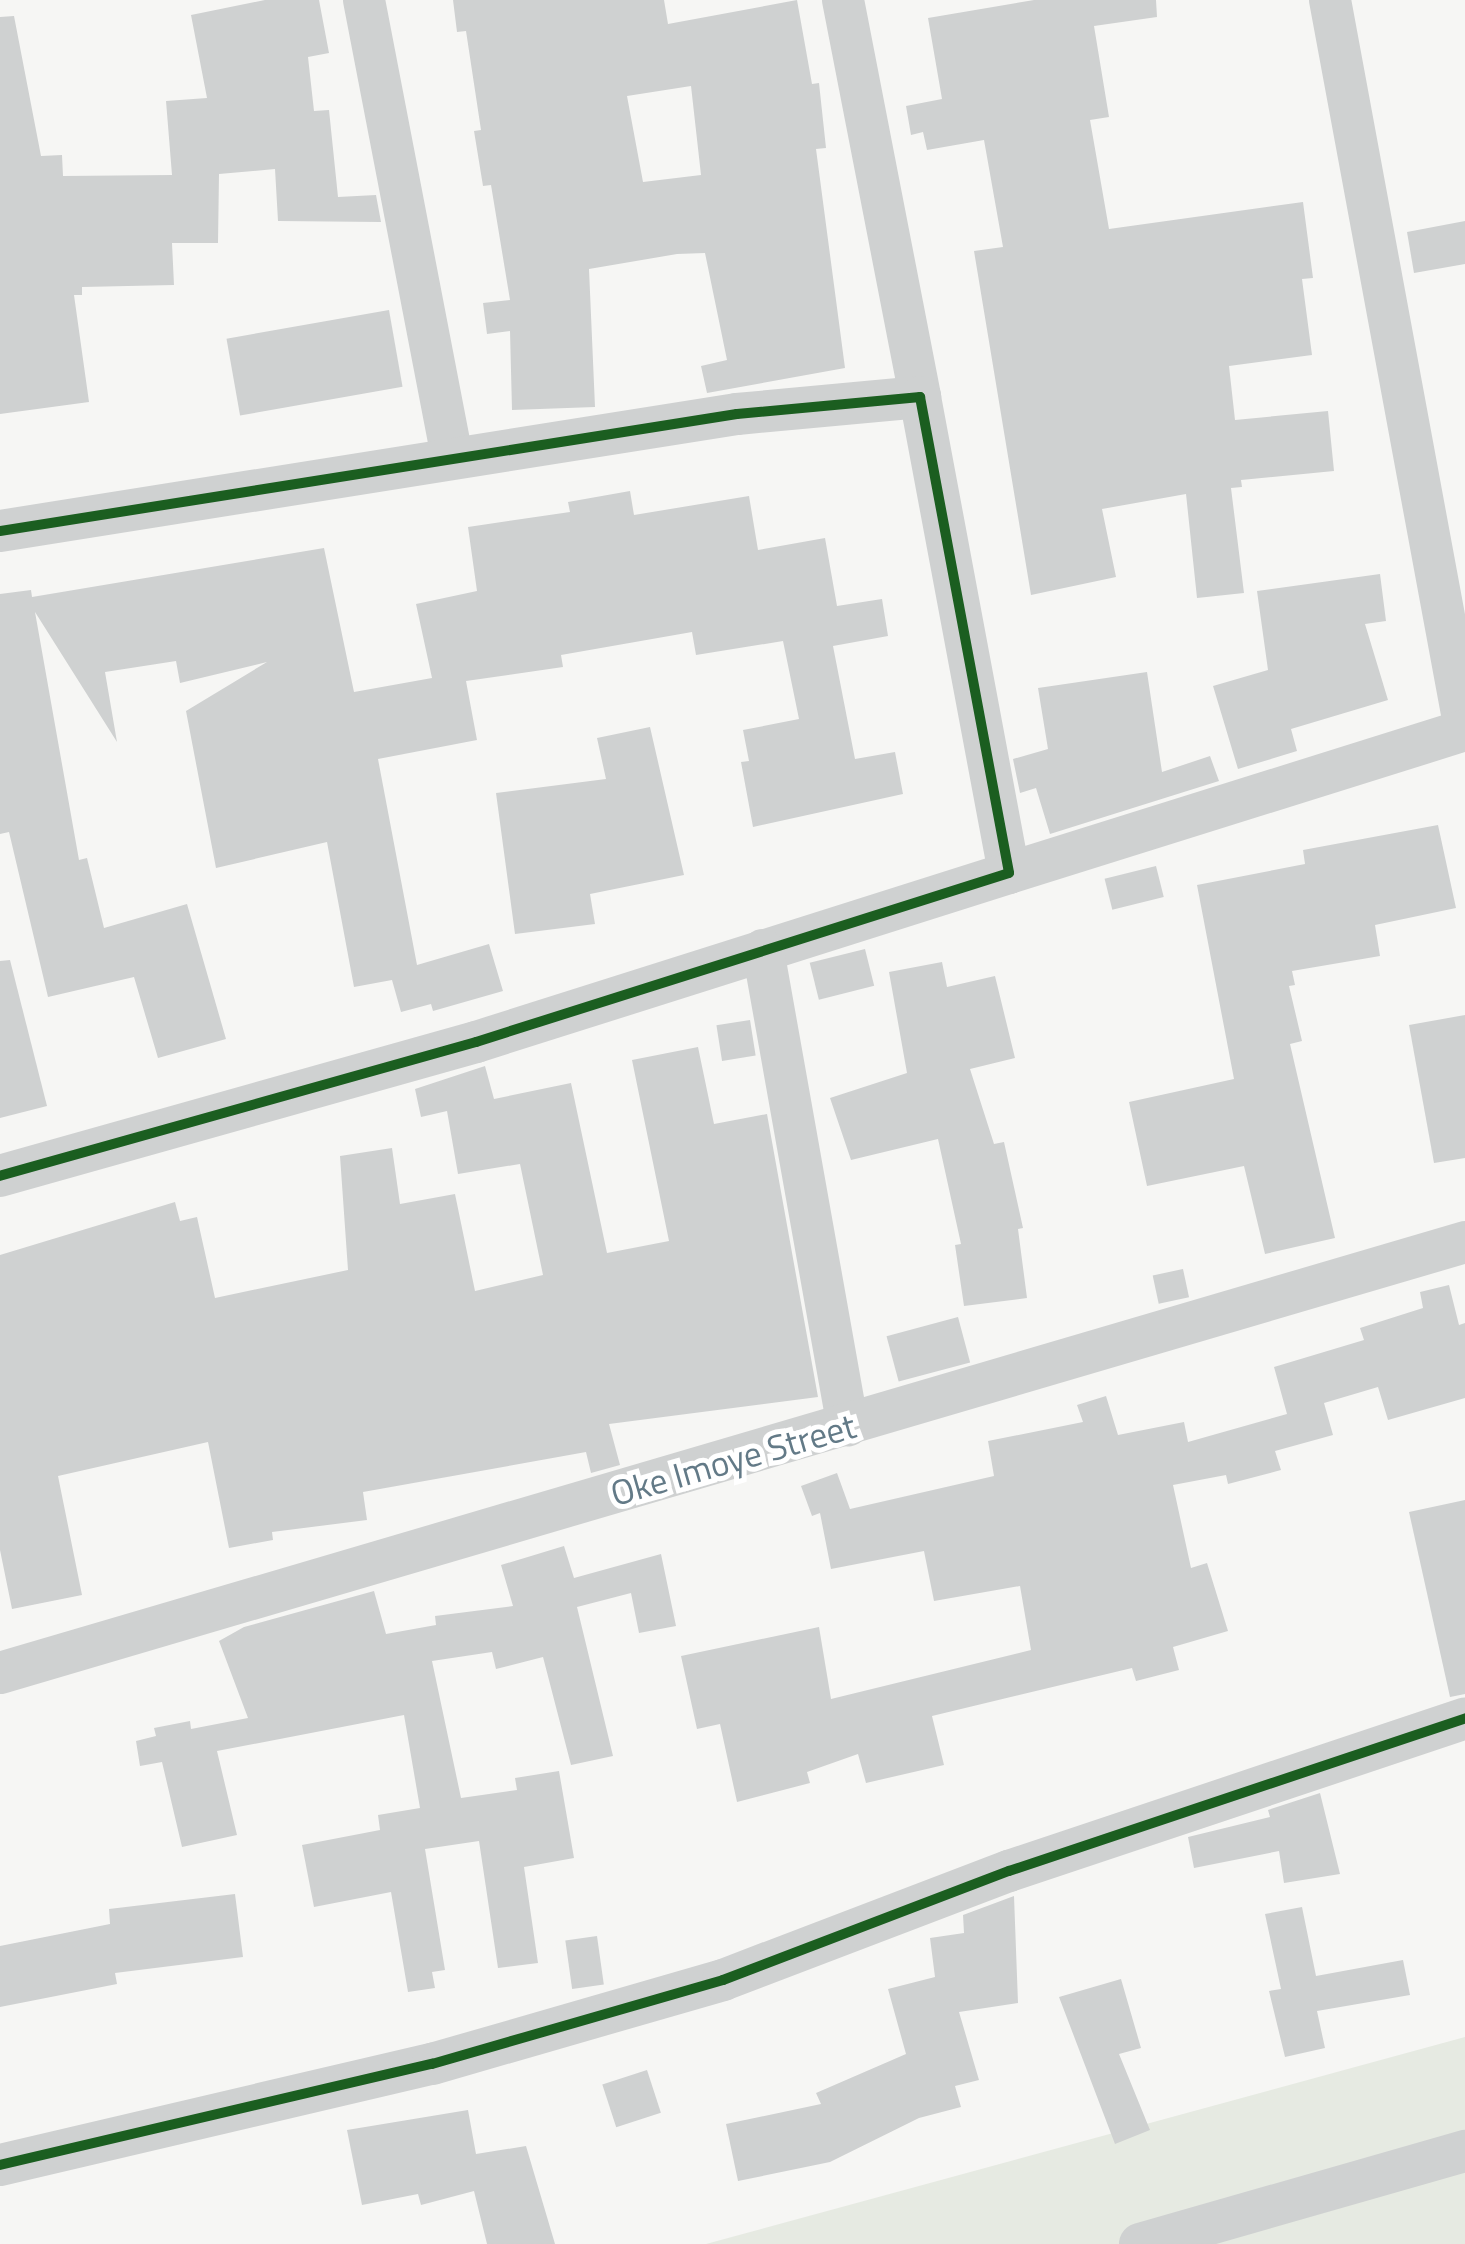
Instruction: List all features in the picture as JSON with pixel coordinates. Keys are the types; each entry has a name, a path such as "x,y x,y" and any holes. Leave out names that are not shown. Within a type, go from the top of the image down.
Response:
{"street":[{"path":"364,0 452,458"},
{"path":"843,0 1010,873"},
{"path":"0,1176 476,1042 1464,730 1330,0"},
{"path":"0,531 736,414 920,397"},
{"path":"763,950 848,1425"},
{"name":"Oke Imoye Street","path":"0,1673 1465,1242"},
{"path":"0,2165 432,2064 723,1980 1010,1871 1465,1718"},
{"path":"1140,2244 1465,2151"}],"shaded area":[{"path":"1465,2037 1465,2244 706,2244"}],"building":[{"path":"265,0 319,0 329,53 308,57 314,111 329,110 338,197 376,195 381,222 278,221 275,169 219,174 218,243 172,243 174,285 82,287 82,295 74,295 89,402 0,414 0,17 14,16 41,156 62,155 63,176 172,175 166,101 207,98 191,15"},
{"path":"453,0 664,0 668,24 797,0 812,84 819,83 826,148 816,149 845,368 707,393 701,366 727,360 705,253 677,254 589,269 595,407 512,410 510,331 487,334 483,303 510,300 491,185 483,186 474,131 481,130 466,31 457,32","holes":["691,86 701,175 643,182 627,96"]},
{"path":"1034,0 1156,0 1157,17 1094,26 1109,117 1090,120 1109,229 1303,202 1313,278 1302,279 1312,355 1229,366 1235,420 1328,411 1334,471 1241,480 1242,487 1231,488 1244,593 1197,598 1186,494 1102,509 1116,577 1031,595 974,251 1003,247 984,140 927,150 923,132 911,135 906,106 942,99 928,18"},
{"path":"1465,221 1465,264 1414,273 1407,232"},
{"path":"389,310 403,387 240,415 227,339"},
{"path":"630,491 634,515 749,496 758,550 825,538 837,606 882,599 888,636 833,646 855,759 895,752 903,794 753,827 741,762 749,761 743,730 799,719 783,641 696,655 692,632 561,655 563,667 466,681 477,740 378,759 417,965 489,944 503,991 433,1011 431,1004 401,1012 392,980 354,987 327,842 216,868 186,711 267,662 180,683 176,661 105,672 117,742 35,612 79,860 87,858 104,928 187,904 226,1039 158,1058 134,977 48,997 9,832 0,834 0,594 31,590 32,597 324,548 354,692 432,678 416,604 477,591 468,527 570,512 568,502"},
{"path":"1380,574 1386,621 1365,624 1388,700 1291,729 1297,751 1238,769 1213,686 1268,670 1257,591"},
{"path":"1147,672 1162,772 1210,756 1219,781 1050,834 1036,788 1020,793 1013,759 1048,749 1038,688"},
{"path":"650,727 684,875 590,894 595,924 515,934 496,793 606,779 597,738"},
{"path":"1438,825 1456,908 1375,925 1380,956 1292,971 1295,985 1289,986 1302,1041 1290,1044 1335,1238 1265,1254 1244,1166 1147,1186 1129,1102 1234,1079 1197,885 1305,864 1303,850"},
{"path":"1156,866 1164,897 1112,910 1105,879"},
{"path":"865,949 874,986 819,1000 810,963"},
{"path":"10,960 47,1106 0,1118 0,961"},
{"path":"942,962 947,987 995,976 1015,1058 970,1069 994,1144 1004,1142 1023,1228 1018,1229 1027,1298 964,1306 955,1245 961,1244 938,1139 851,1160 830,1098 907,1073 889,972"},
{"path":"1465,1015 1465,1158 1434,1163 1409,1025"},
{"path":"750,1020 756,1056 722,1061 716,1025"},
{"path":"698,1047 714,1124 767,1114 818,1397 609,1424 620,1465 591,1473 586,1452 363,1492 367,1520 272,1532 273,1540 229,1548 208,1442 58,1476 82,1595 12,1609 0,1550 0,1255 175,1202 180,1221 197,1217 215,1298 348,1270 340,1156 392,1148 400,1204 455,1194 475,1291 543,1275 520,1164 458,1174 447,1111 421,1117 415,1089 485,1066 494,1099 571,1083 607,1253 669,1241 632,1060"},
{"path":"1183,1269 1189,1297 1159,1304 1153,1275"},
{"path":"1449,1285 1459,1325 1465,1323 1465,1398 1388,1420 1378,1387 1324,1403 1333,1435 1275,1451 1281,1470 1228,1484 1226,1475 1173,1485 1191,1568 1207,1563 1228,1631 1173,1647 1179,1670 1136,1681 1132,1668 932,1716 944,1765 866,1783 858,1754 807,1772 810,1783 737,1802 720,1724 697,1729 681,1656 819,1627 831,1699 1031,1650 1020,1586 934,1601 924,1551 831,1569 820,1513 812,1516 801,1486 837,1473 850,1509 994,1476 988,1441 1083,1422 1077,1405 1106,1396 1118,1435 1184,1422 1188,1442 1287,1414 1274,1367 1364,1340 1360,1328 1423,1308 1420,1292"},
{"path":"958,1317 970,1362 899,1382 887,1336"},
{"path":"1465,1500 1465,1694 1450,1697 1409,1512"},
{"path":"564,1546 574,1578 661,1554 676,1626 639,1633 631,1593 577,1607 613,1756 571,1765 543,1657 496,1669 492,1652 432,1661 461,1798 517,1790 515,1778 559,1771 574,1858 524,1867 538,1963 498,1968 479,1841 425,1849 445,1970 432,1972 435,1988 408,1992 391,1892 314,1907 302,1845 380,1830 378,1815 420,1808 404,1715 217,1751 237,1835 182,1847 162,1762 140,1766 136,1741 156,1736 154,1728 190,1721 191,1729 248,1718 219,1641 244,1627 374,1591 386,1634 436,1625 435,1616 513,1606 501,1565"},
{"path":"1320,1793 1340,1874 1284,1883 1279,1851 1194,1868 1188,1837 1270,1817 1268,1810"},
{"path":"235,1894 243,1957 115,1973 117,1984 0,2007 0,1946 110,1924 109,1909"},
{"path":"1014,1896 1018,2003 959,2012 979,2080 955,2086 961,2107 919,2118 830,2162 738,2181 726,2124 821,2104 816,2093 906,2054 888,1989 935,1977 930,1938 964,1933 963,1915"},
{"path":"1302,1907 1316,1976 1403,1960 1410,1995 1317,2011 1325,2048 1285,2057 1269,1991 1281,1989 1265,1914"},
{"path":"597,1936 604,1985 572,1989 565,1940"},
{"path":"1121,1979 1141,2048 1119,2054 1150,2130 1115,2144 1059,1997"},
{"path":"647,2070 661,2113 616,2127 602,2085"},
{"path":"468,2110 476,2154 526,2146 555,2244 487,2244 474,2191 421,2205 418,2194 362,2205 347,2130"}],"cycle path":[{"path":"0,531 737,414 920,397 1009,873 476,1042 0,1176"},
{"path":"0,2165 432,2064 723,1980 1009,1871 1465,1718"}]}
